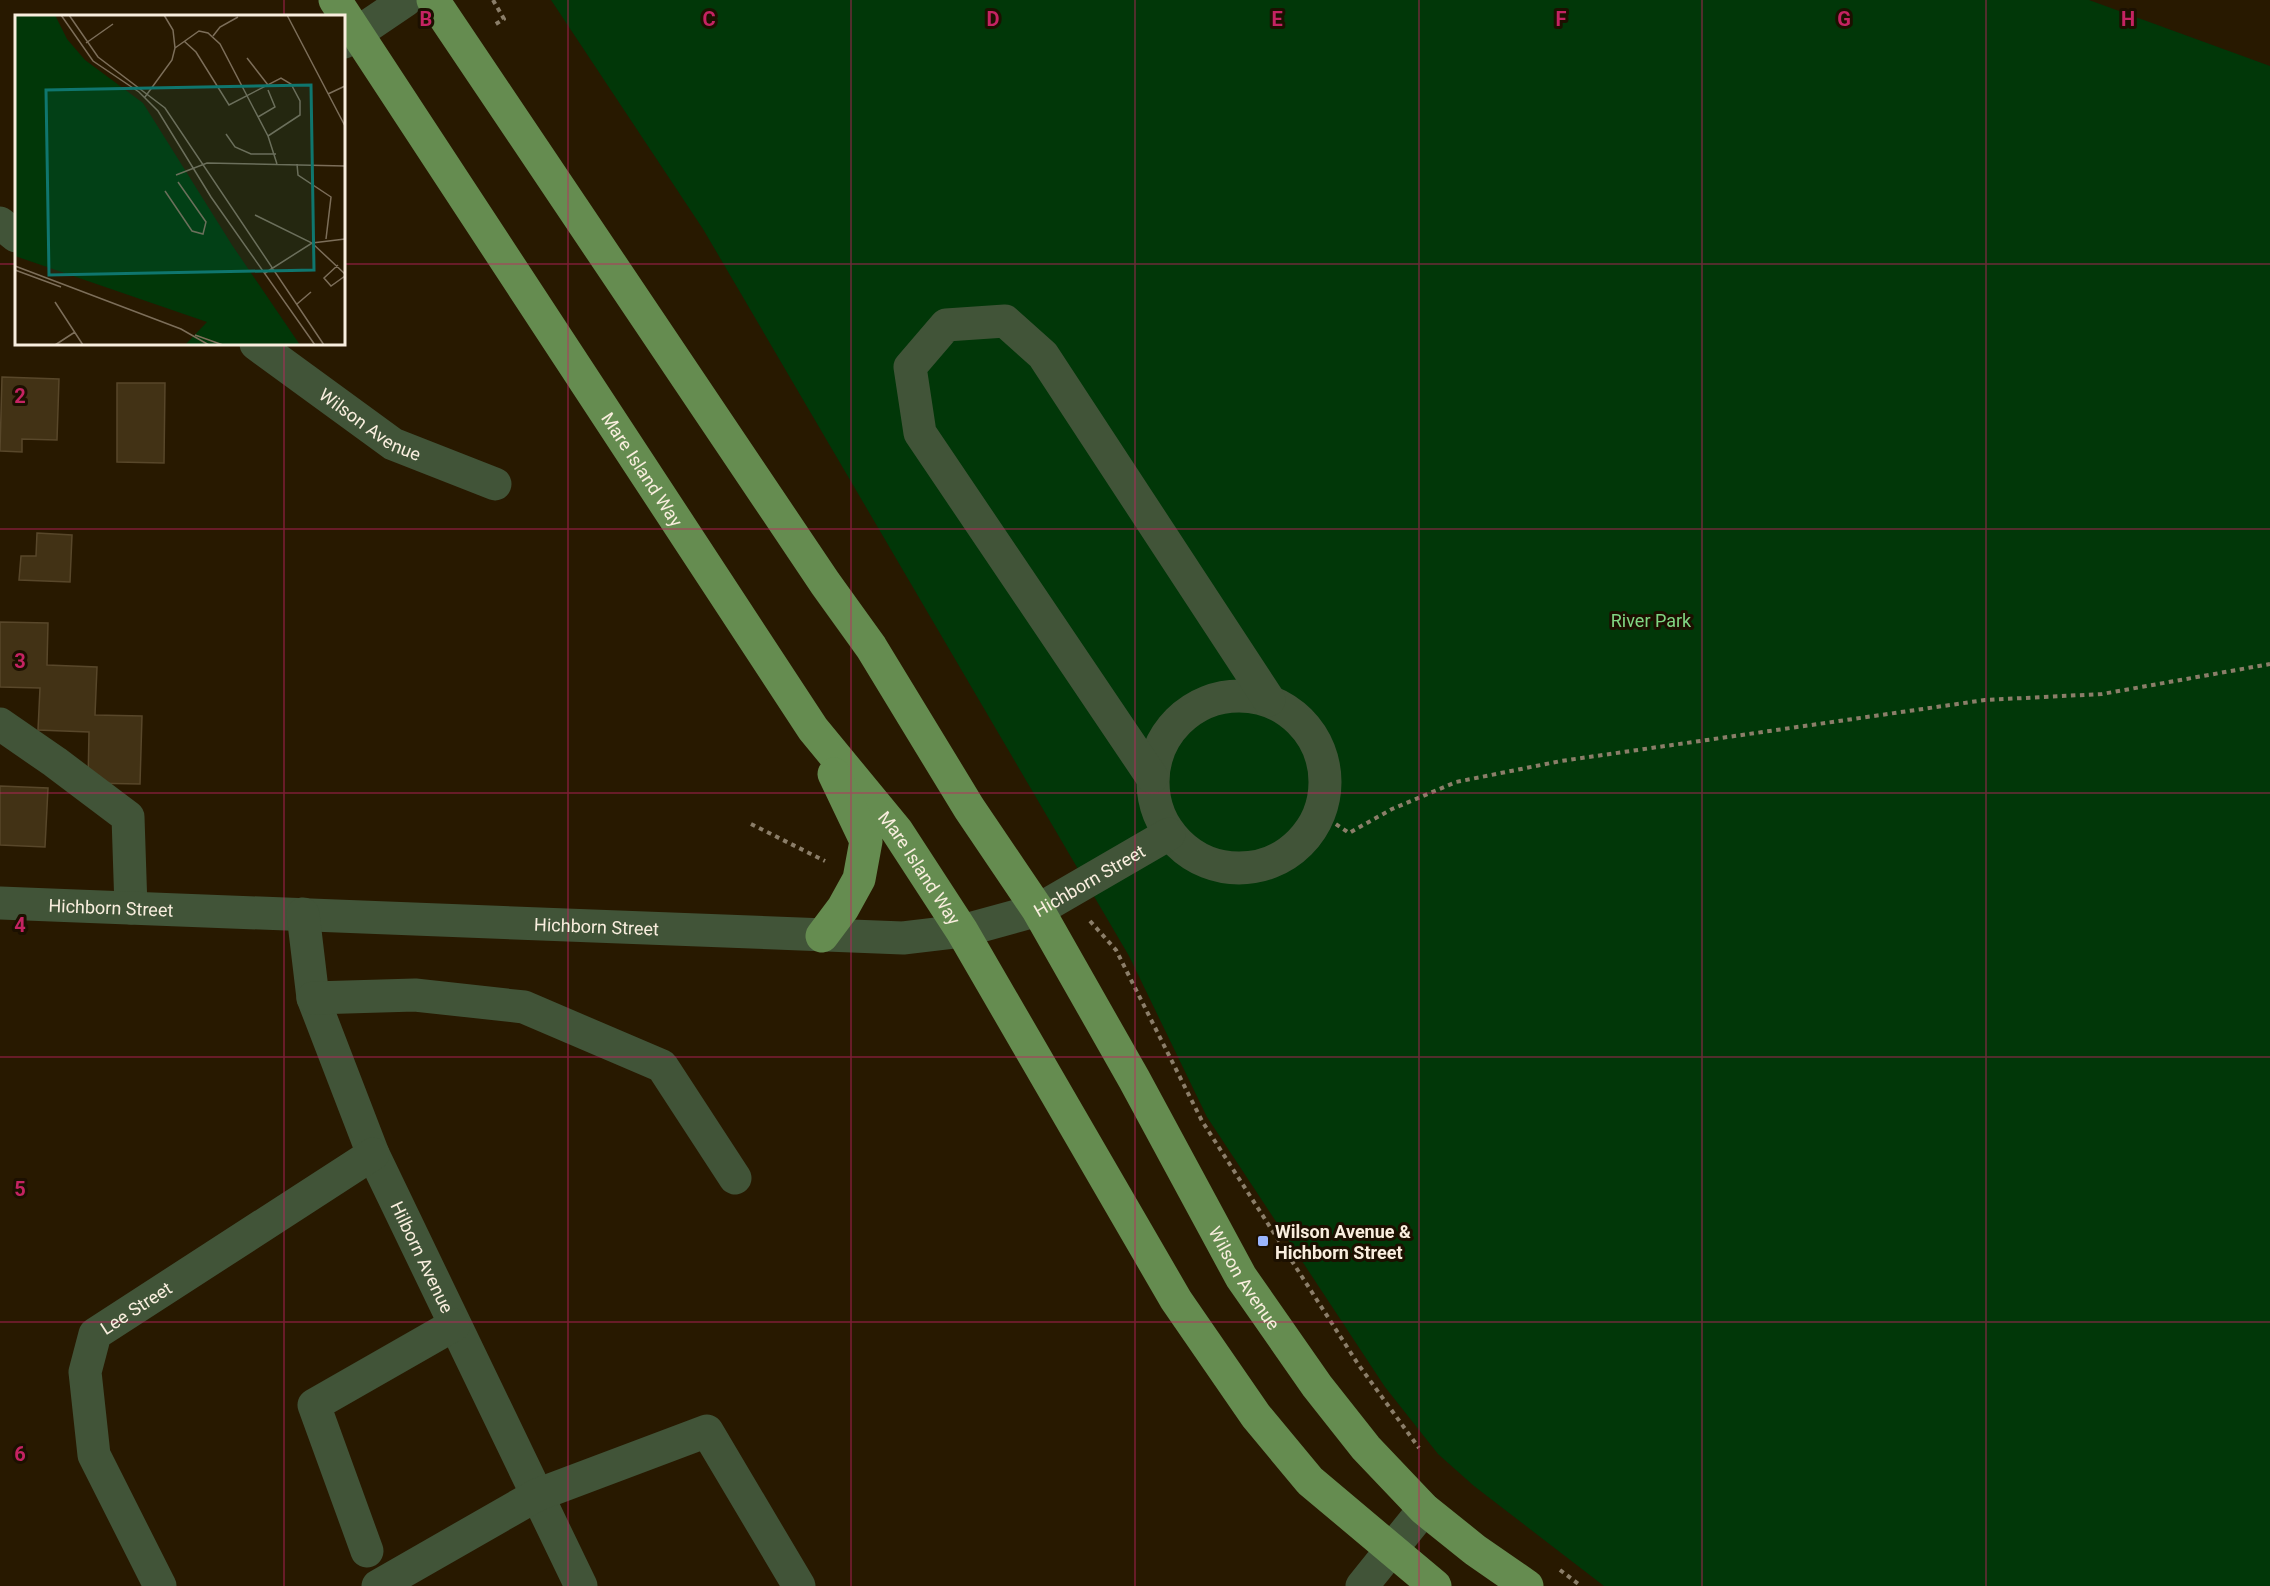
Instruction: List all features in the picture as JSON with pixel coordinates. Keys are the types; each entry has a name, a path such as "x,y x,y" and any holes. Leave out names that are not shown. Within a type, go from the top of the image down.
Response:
{"main road":[{"name":"Mare Island Way","path":"335,0 341,15"},
{"path":"433,0 825,583 871,647 969,808 1038,910"},
{"name":"Mare Island Way","path":"350,38 813,729 897,831 962,931"},
{"path":"813,729 866,841 859,879 843,908 822,936"},
{"name":"Wilson Avenue","path":"1038,910 1134,1079 1241,1277 1317,1386 1366,1448 1424,1509 1474,1550 1527,1586"},
{"path":"962,931 1176,1300 1256,1416 1310,1481 1389,1550 1435,1586"}],"street":[{"path":"350,38 406,0"},
{"path":"0,224 15,236"},
{"path":"0,242 15,237"},
{"path":"1152,777 920,433 910,367 946,325 1005,321 1043,354 1269,700"},
{"name":"Wilson Avenue","path":"257,345 393,444 495,484"},
{"path":"1232,695 1269,700 1300,718 1318,743 1327,781 1321,814 1299,845 1263,865 1245,869 1213,865 1195,857 1169,834 1154,799 1152,777 1160,746 1170,728 1193,707 1232,695"},
{"path":"0,724 128,817 130,908"},
{"name":"Hichborn Street","path":"0,903 903,938 962,931 1038,910 1169,834"},
{"name":"Hilborn Avenue","path":"303,914 313,998 373,1154 581,1586"},
{"path":"313,998 414,995 524,1007 652,1061 662,1066 735,1178"},
{"name":"Lee Street","path":"160,1586 94,1455 85,1372 95,1334 373,1154"},
{"path":"367,1551 314,1405 454,1325"},
{"path":"378,1586 537,1495 707,1431 799,1586"},
{"path":"1362,1586 1424,1509"}],"path":[{"path":"493,0 504,19 494,25"},
{"path":"1321,814 1349,833 1392,808 1456,782 1561,761 1985,700 2102,694 2270,664"},
{"path":"751,824 859,879"},
{"path":"1069,891 1088,918 1116,950 1202,1121 1358,1364 1424,1454"},
{"path":"1556,1567 1581,1586"}],"green space":[{"name":"River Park","path":"551,0 2089,0 2270,66 2270,1586 1604,1586 1474,1486 1438,1454 1385,1387 1207,1117 1129,956 703,229"}],"building":[{"path":"2,377 59,379 57,440 22,439 22,452 0,451"},
{"path":"117,383 165,383 164,463 117,462"},
{"path":"37,533 72,535 70,582 19,580 21,556 36,556"},
{"path":"0,622 48,623 47,665 97,667 95,715 142,716 140,784 88,783 89,732 38,730 40,688 0,687"},
{"path":"0,786 48,788 45,847 0,845"}],"place":[{"name":"Wilson Avenue & Hichborn Street","path":"1263,1241"}]}
